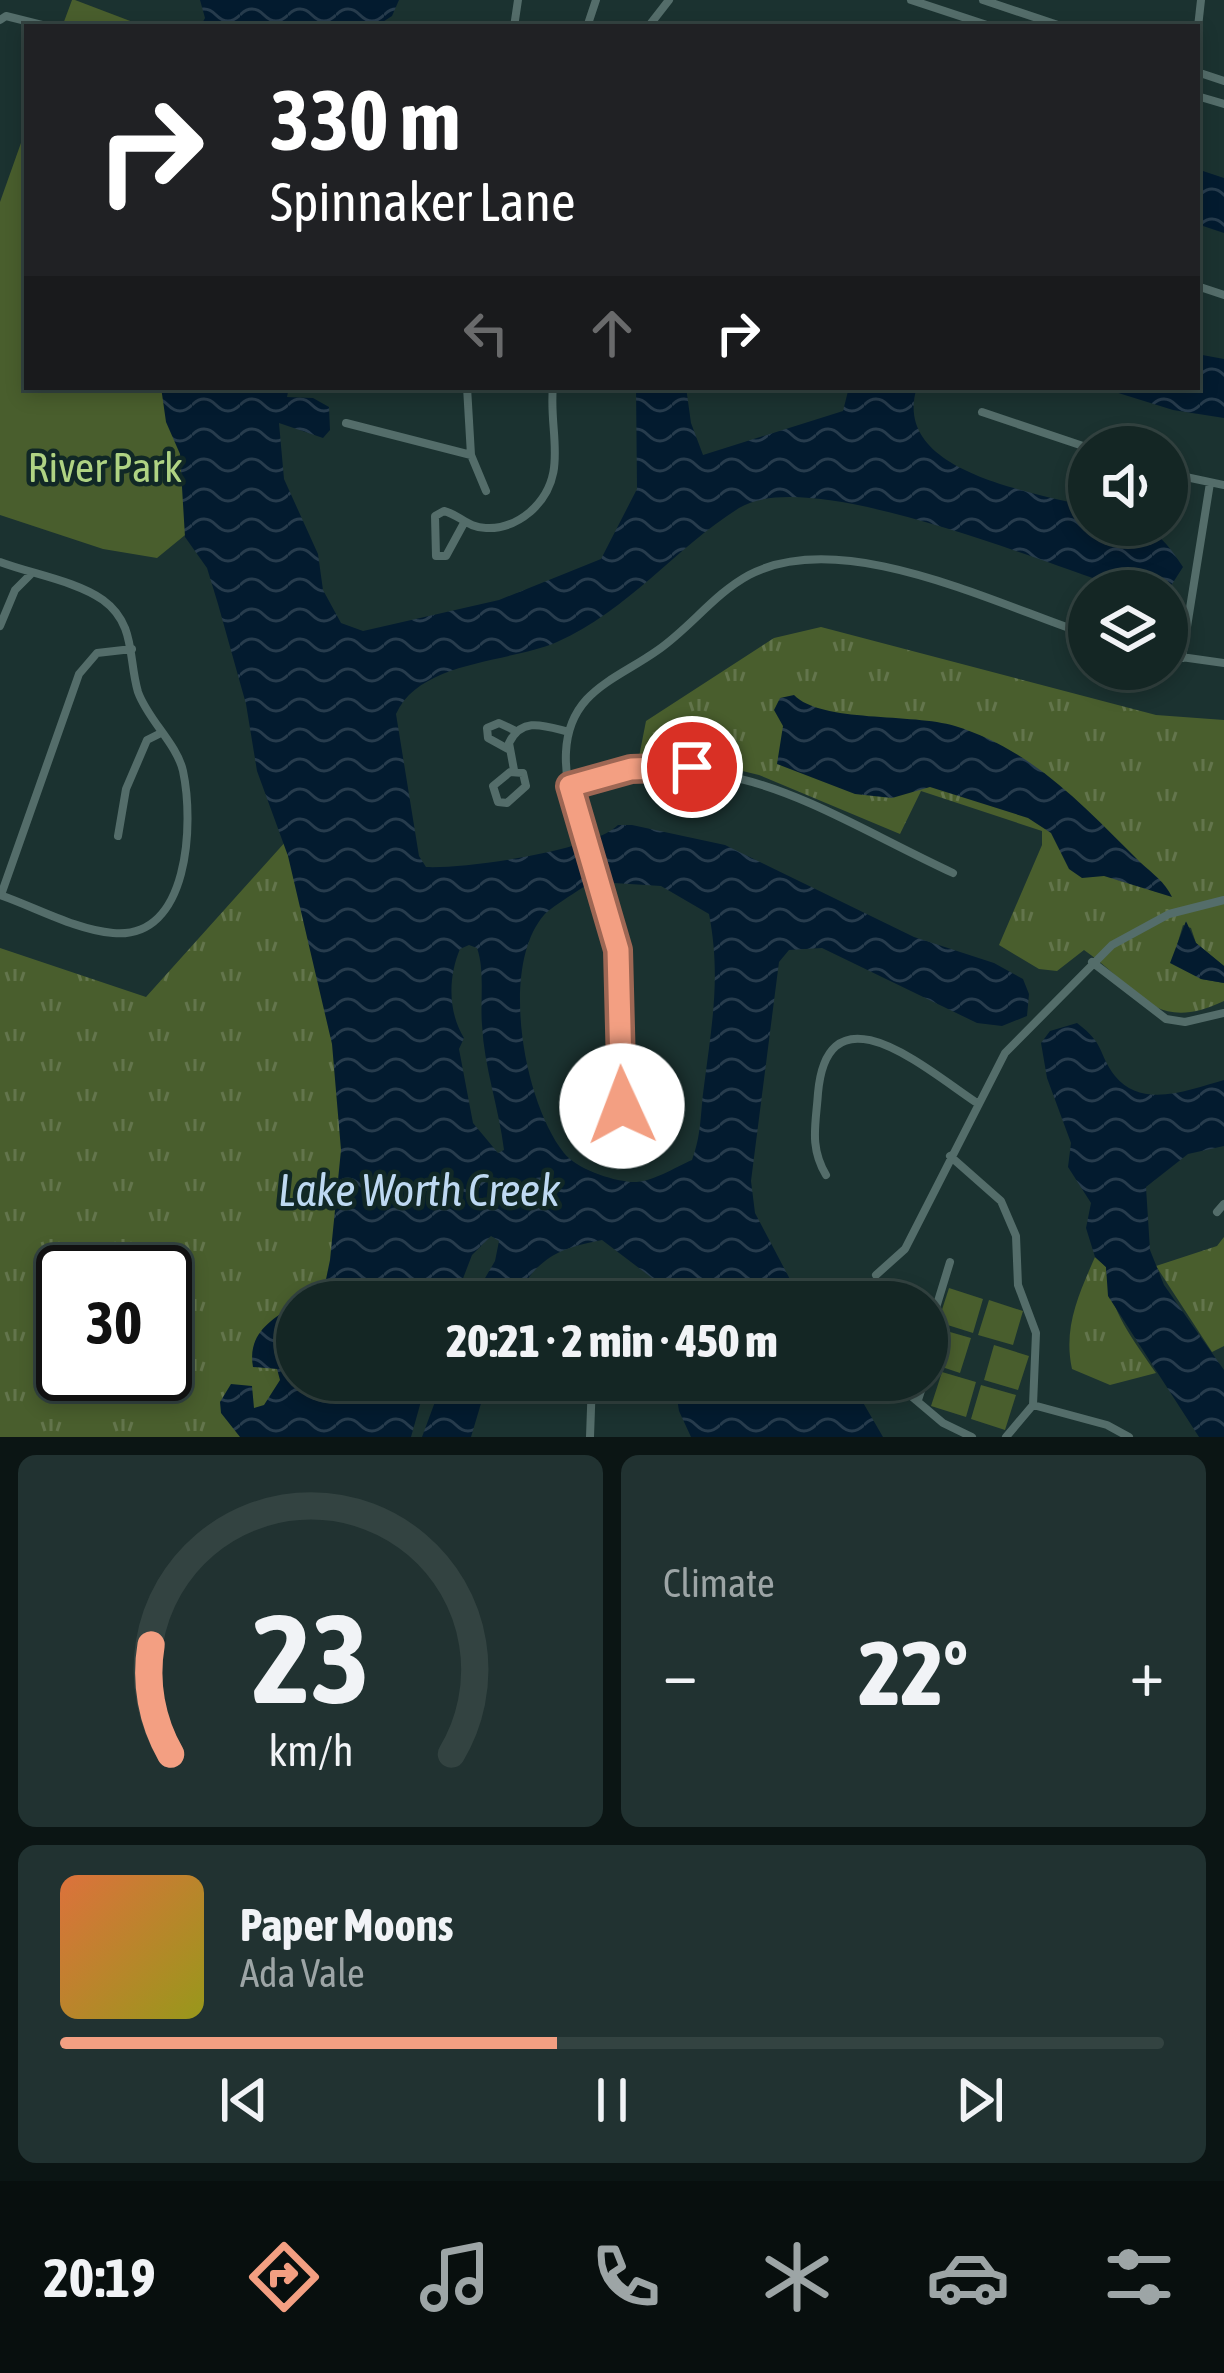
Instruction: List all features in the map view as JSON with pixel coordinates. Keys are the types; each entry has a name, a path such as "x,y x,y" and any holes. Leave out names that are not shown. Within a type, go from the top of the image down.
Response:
{"street":[{"path":"650,24 669,0"},
{"path":"911,0 984,24"},
{"path":"983,0 1055,24"},
{"path":"0,20 6,16 38,24"},
{"path":"467,390 471,455 486,491"},
{"path":"464,523 446,556 436,556 434,516 453,513 464,523 506,526 532,510 548,490 556,469 553,390"},
{"path":"982,412 1068,441"},
{"path":"346,423 471,455"},
{"path":"1188,478 1224,485"},
{"path":"1188,620 1210,483"},
{"path":"628,1115 618,1092 621,969 570,786 569,732 586,697 607,678 660,649 738,581 795,559 831,556 873,562 1068,628"},
{"path":"0,562 102,599 128,630 132,649 138,691 159,734 182,766 187,867 159,912 139,930 114,933 1,895 79,674 97,653 132,649"},
{"path":"0,626 15,590 31,574"},
{"path":"1188,659 1224,663"},
{"path":"508,748 488,738 487,728 499,723 516,731 536,724 569,732"},
{"path":"514,770 493,786 498,802 507,803 526,786 526,777 514,770 508,748 516,731"},
{"path":"118,836 126,789 147,740 159,734"},
{"path":"570,786 650,767 725,772 803,802 953,873"},
{"path":"876,1275 905,1249 1005,1053 1092,962 1169,914 1224,900"},
{"path":"1092,962 1166,1019 1194,1021 1224,1013"},
{"path":"826,1175 813,1143 820,1068 827,1050 842,1039 869,1039 977,1103"},
{"path":"950,1156 986,1184 1013,1226 1018,1285 1036,1336 1034,1405 1006,1437"},
{"path":"1216,1212 1224,1204"},
{"path":"944,1281 950,1262"},
{"path":"590,1437 591,1401"},
{"path":"919,1401 943,1424 972,1437"},
{"path":"1034,1405 1107,1425 1129,1437"}],"green space":[{"path":"75,0 138,24 63,24"},
{"name":"River Park","path":"24,134 24,390 169,390 182,444 190,531 157,558 103,549 0,515 0,202"},
{"path":"821,627 1156,715 1224,720 1224,966 1196,943 1191,928 1183,925 1177,945 1201,979 1224,983 1224,1001 1180,1013 1163,1010 1084,950 1057,971 1039,969 999,945 1042,845 1042,831 921,791 900,834 759,775 693,759 638,762 646,721 774,638"},
{"path":"287,840 337,1070 345,1186 332,1281 276,1281 276,1401 292,1401 284,1437 0,1437 0,948 146,997"},
{"path":"1224,1237 1224,1346 1212,1352 1156,1266 1217,1246"},
{"path":"1095,1257 1106,1267 1123,1323 1156,1373 1110,1385 1072,1369 1071,1325"},
{"path":"948,1291 983,1299 973,1333 948,1325"},
{"path":"989,1300 1023,1311 1013,1345 978,1335"},
{"path":"948,1331 971,1338 960,1373 948,1369"},
{"path":"994,1345 1029,1356 1018,1390 984,1380"},
{"path":"948,1374 976,1382 966,1417 931,1406 933,1401 948,1401"},
{"path":"981,1385 1016,1395 1005,1430 971,1419"}],"water":[{"path":"200,0 399,0 392,16 380,24 202,24 205,18"},
{"path":"1200,170 1224,178 1224,233 1200,225"},
{"path":"1200,355 1224,359 1224,418 1173,410 1109,390 1200,390"},
{"name":"Lake Worth Creek","path":"161,390 288,390 287,397 313,398 329,407 330,430 323,438 279,423 284,479 318,554 323,590 341,623 363,631 499,600 601,559 637,489 636,390 686,390 691,423 703,455 843,411 848,390 917,390 914,416 924,439 944,458 1002,484 1068,501 1068,546 1168,546 1183,567 1071,570 873,508 773,498 739,508 715,524 583,629 537,649 445,673 408,696 396,714 419,856 426,867 556,850 583,843 618,825 725,845 914,937 994,963 1023,979 1029,994 1027,1016 1002,1026 977,1023 822,948 789,950 779,962 751,1181 755,1213 791,1281 656,1281 602,1240 549,1258 526,1281 483,1281 499,1241 491,1236 472,1255 462,1281 326,1281 341,1150 332,1044 288,856 257,771 246,704 218,604 207,568 185,537 180,454 166,422","holes":["604,875 614,883 661,886 709,914 713,937 714,1000 700,1123 692,1160 655,1178 623,1181 577,1164 550,1131 528,1069 522,1035 523,967 530,938 544,915","477,948 483,1041 504,1150 498,1153 473,1123 459,1049 464,1038 453,1006 452,983 460,949"]},
{"path":"794,695 825,710 955,726 1010,750 1078,802 1172,897 1104,876 1082,878 1069,869 1051,833 1028,818 930,787 892,798 855,794 777,764 783,726 774,710 780,698"},
{"path":"1186,921 1196,943 1224,966 1224,983 1201,979 1170,963"},
{"path":"1077,1023 1097,1043 1115,1076 1139,1092 1182,1092 1224,1080 1224,1146 1188,1154 1146,1187 1150,1250 1164,1285 1224,1370 1224,1437 1199,1437 1108,1296 1106,1267 1095,1257 1086,1228 1091,1203 1068,1167 1071,1143 1047,1078 1041,1043 1050,1031"},
{"name":"Lake Worth Creek","path":"276,1318 276,1369 253,1367 257,1337"},
{"name":"Lake Worth Creek","path":"231,1384 252,1386 254,1408 264,1405 276,1386 276,1401 421,1401 411,1437 240,1437 221,1413 220,1402"},
{"path":"435,1401 482,1401 471,1437 422,1437"},
{"path":"677,1401 862,1401 883,1437 691,1437"}],"route":[{"path":"622,1106 618,1092 622,1003 618,950 570,786 631,769 692,767"}]}
